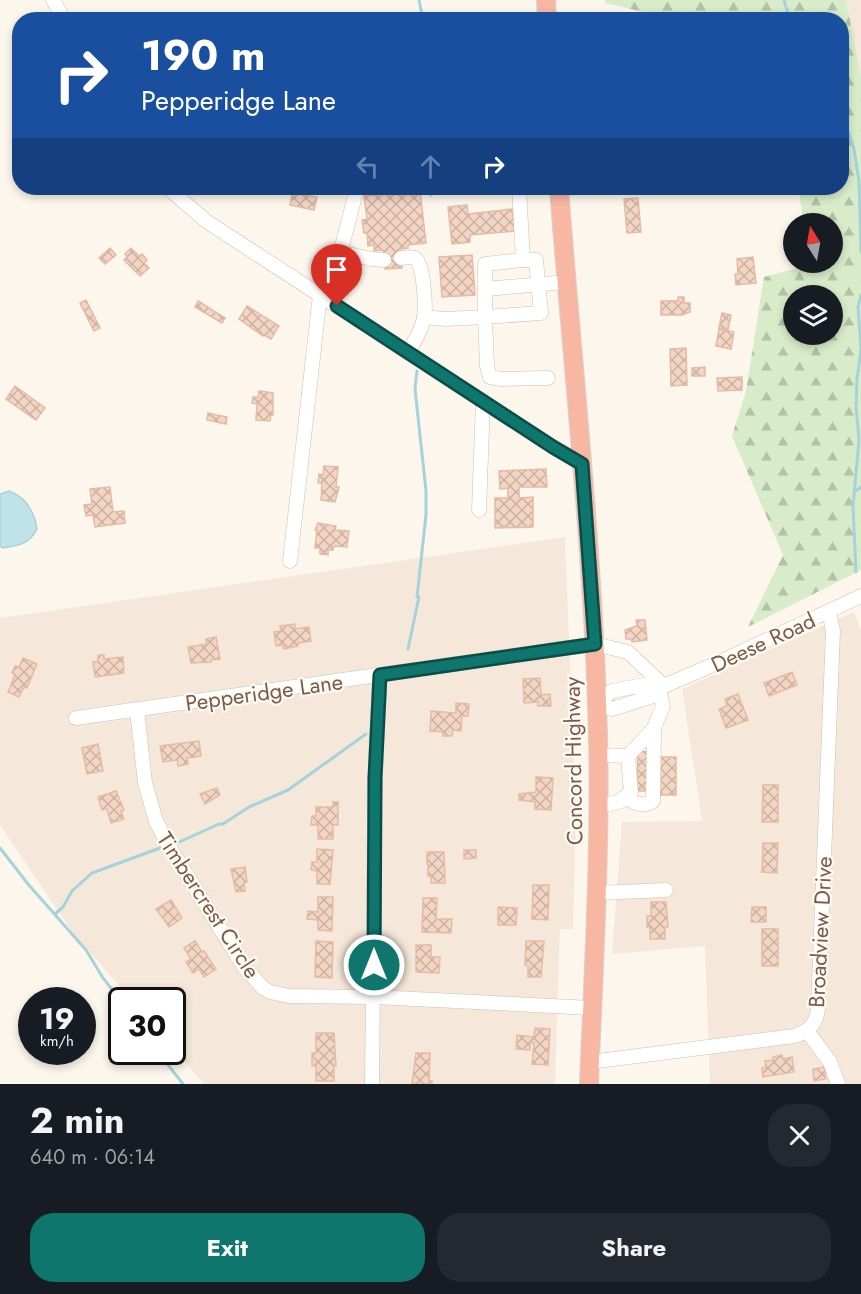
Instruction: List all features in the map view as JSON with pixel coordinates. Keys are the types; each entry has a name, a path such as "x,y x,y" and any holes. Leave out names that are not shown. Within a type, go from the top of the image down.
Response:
{"highway":[{"name":"Concord Highway","path":"560,195 582,464 597,704 597,893 589,1084"}],"street":[{"path":"176,195 206,221 582,464"},
{"path":"290,561 320,295 340,254 355,195"},
{"path":"519,195 523,260"},
{"path":"340,254 384,260"},
{"path":"401,258 415,258 421,266 424,317 418,338 407,352"},
{"path":"424,317 445,319 484,317 541,313 536,260 485,264 484,317 487,366 490,377 501,379 548,378"},
{"path":"485,289 567,282"},
{"path":"479,510 483,402"},
{"name":"Deese Road","path":"597,704 612,709 653,696 661,688 861,596"},
{"name":"Broadview Drive","path":"590,1062 794,1036 807,1031 815,1021 818,1008 833,631 830,611"},
{"path":"595,644 628,652 661,688 663,706 654,728 628,756 631,792 619,802 598,806"},
{"name":"Pepperidge Lane","path":"76,718 595,644"},
{"path":"372,1084 375,778 380,675"},
{"name":"Timbercrest Circle","path":"137,710 145,783 156,821 167,843 244,967 263,988 289,996 374,997 592,1008"},
{"path":"625,797 635,803 645,804 653,801 654,728"},
{"path":"598,755 628,756"},
{"path":"597,893 666,890"},
{"path":"807,1031 830,1062 838,1084"}],"shaded area":[{"path":"846,0 861,0 861,75 849,12"},
{"path":"565,537 576,815 573,929 560,929 555,1084 204,1084 186,1063 186,987 120,987 75,936 0,825 0,618"},
{"path":"854,612 861,630 861,1084 710,1084 705,946 612,954 622,822 702,821 682,689"}],"green space":[{"path":"605,0 846,0 848,12 643,12 605,3"},
{"path":"849,15 861,75 861,570 748,627 783,555 732,436 746,391 764,277 783,272 843,273 843,213 802,213 799,195 849,195"}],"water":[{"path":"9,491 28,505 37,529 31,538 23,543 2,548 0,545 0,494"}],"building":[{"path":"292,195 317,197 314,210 290,205"},
{"path":"421,195 426,243 408,245 408,248 400,249 402,268 385,269 383,250 374,251 374,245 368,246 367,233 364,233 362,220 367,219 364,196"},
{"path":"638,198 641,232 627,233 624,199"},
{"path":"467,205 468,214 512,209 515,231 470,235 470,242 452,244 448,207"},
{"path":"110,248 116,255 105,264 99,258"},
{"path":"131,248 147,260 144,263 149,268 140,276 124,260 127,257 125,254"},
{"path":"472,255 475,295 442,297 439,257"},
{"path":"753,257 756,283 736,285 737,259"},
{"path":"678,297 684,297 684,303 690,303 690,312 682,315 661,315 661,301 678,301"},
{"path":"86,300 100,328 94,331 80,303"},
{"path":"198,301 225,318 222,323 195,307"},
{"path":"247,306 279,326 271,339 239,319"},
{"path":"722,313 731,315 728,330 719,328"},
{"path":"719,329 734,332 731,349 716,346"},
{"path":"686,348 687,385 671,386 670,349"},
{"path":"705,367 705,376 692,376 692,368"},
{"path":"742,377 742,390 718,391 717,378"},
{"path":"15,386 45,408 36,420 6,399"},
{"path":"259,391 273,393 273,415 270,421 256,420 257,404 252,403 253,397 258,397"},
{"path":"208,413 227,417 226,424 207,420"},
{"path":"324,466 338,467 336,487 339,487 335,502 321,500 322,483 318,483 319,474 323,475"},
{"path":"546,469 547,487 519,487 519,498 533,497 533,527 495,528 495,498 508,498 508,488 500,489 499,471"},
{"path":"110,487 113,512 124,511 125,523 95,527 93,515 86,516 84,505 92,504 90,489"},
{"path":"318,523 336,526 335,530 349,531 347,547 334,546 333,550 328,550 328,555 320,554 320,548 315,548 317,530 315,530"},
{"path":"636,620 645,620 647,640 632,642 631,639 626,639 625,630 637,626"},
{"path":"295,624 295,629 309,627 311,641 284,649 283,645 276,646 274,632 281,631 280,626"},
{"path":"216,637 220,659 191,663 188,647 207,644 206,639"},
{"path":"98,655 104,655 104,659 123,657 124,673 95,677 93,662 98,661"},
{"path":"23,658 37,664 27,688 24,687 19,697 8,692 15,675 12,673 15,666 19,667"},
{"path":"792,672 797,685 769,696 764,683"},
{"path":"540,678 541,695 550,694 551,706 538,706 538,702 524,703 523,679"},
{"path":"738,694 748,720 726,728 719,709 727,706 725,699"},
{"path":"456,703 469,704 468,716 462,716 461,731 453,730 452,736 443,736 443,732 430,731 431,711 456,713"},
{"path":"199,741 201,756 187,758 188,764 178,766 177,760 163,762 160,746"},
{"path":"98,744 103,771 87,774 82,748"},
{"path":"638,751 649,752 648,791 637,791"},
{"path":"659,757 676,757 676,795 658,795"},
{"path":"536,777 553,778 551,810 535,809 535,802 519,800 519,794 536,792"},
{"path":"763,785 778,785 778,822 762,822"},
{"path":"217,788 220,795 205,804 200,794"},
{"path":"116,791 124,810 121,811 124,819 111,823 107,809 102,810 98,797"},
{"path":"333,802 338,802 338,825 333,825 333,839 318,839 318,825 311,825 312,816 316,816 316,807 333,807"},
{"path":"763,843 778,843 777,873 762,872"},
{"path":"317,849 333,850 330,884 317,884 317,871 311,870 312,862 317,862"},
{"path":"464,850 476,850 476,858 464,859"},
{"path":"427,852 444,852 445,883 431,883 431,876 428,876"},
{"path":"245,867 247,882 244,883 245,891 236,892 231,869"},
{"path":"533,885 549,885 548,920 532,919"},
{"path":"318,897 333,897 332,931 318,930 318,920 307,919 308,911 318,912"},
{"path":"423,898 437,898 436,919 452,919 451,933 422,932"},
{"path":"171,900 182,918 169,927 156,909"},
{"path":"651,902 666,902 668,927 665,927 665,939 650,939 647,916 651,916"},
{"path":"498,907 517,908 516,925 498,925"},
{"path":"752,907 766,907 766,922 751,922"},
{"path":"762,929 778,929 778,966 762,966"},
{"path":"195,941 216,969 204,977 199,969 193,973 186,962 191,959 184,948"},
{"path":"316,941 333,942 332,978 315,977"},
{"path":"526,941 544,941 541,977 528,977 528,966 525,965"},
{"path":"416,945 431,945 431,957 440,957 439,973 416,972"},
{"path":"535,1028 550,1029 548,1065 532,1064 534,1043 530,1043 530,1050 516,1049 517,1035 534,1037"},
{"path":"316,1033 334,1033 336,1066 334,1066 334,1081 316,1081 316,1066 312,1066 312,1053 316,1053"},
{"path":"416,1053 430,1053 429,1081 432,1081 432,1084 412,1084"},
{"path":"782,1055 783,1059 792,1057 794,1072 763,1077 762,1068 766,1067 765,1061"},
{"path":"824,1067 826,1079 814,1081 813,1069"}],"waterway":[{"path":"419,0 421,12"},
{"path":"784,0 788,12"},
{"path":"849,134 859,181 861,252"},
{"path":"856,572 853,507 859,440 856,406 861,349 858,307 861,295"},
{"path":"408,649 419,597 417,597 426,515 426,491 415,389 417,371"},
{"path":"854,492 861,487"},
{"path":"177,843 223,824 249,807 288,790 366,734"},
{"path":"0,848 86,950 110,987"},
{"path":"55,914 63,907 72,891 92,873 160,848"},
{"path":"168,1065 183,1084"}],"route":[{"path":"337,306 582,464 595,644 380,675 375,778 374,965"}]}
